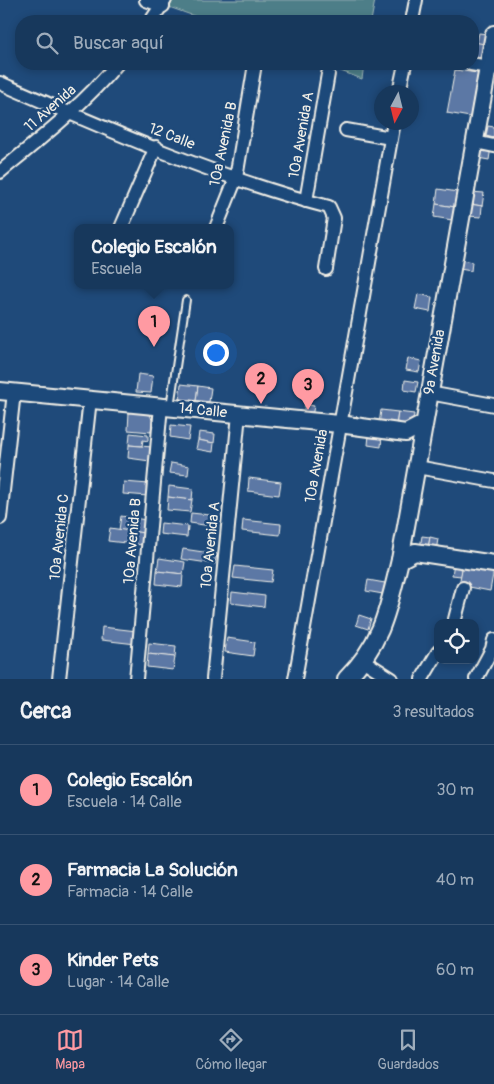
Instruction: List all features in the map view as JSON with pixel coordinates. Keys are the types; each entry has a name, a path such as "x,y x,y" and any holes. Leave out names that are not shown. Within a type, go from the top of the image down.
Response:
{"street":[{"path":"146,0 164,3 155,15"},
{"path":"413,15 416,0"},
{"name":"9a Avenida","path":"346,679 364,661 379,636 400,560 475,142 491,67 494,34"},
{"name":"11 Avenida","path":"0,172 70,114 99,86 112,70"},
{"name":"10a Avenida B","path":"218,224 236,178 254,70"},
{"path":"401,85 404,70"},
{"name":"10a Avenida A","path":"306,201 328,74"},
{"name":"12 Calle","path":"0,83 70,114 236,178 329,207 333,211 334,218 326,270"},
{"path":"346,130 391,138"},
{"name":"10a Avenida","path":"298,675 339,424 392,130"},
{"path":"475,142 494,146"},
{"path":"123,224 156,147"},
{"path":"0,518 7,391"},
{"name":"14 Calle","path":"7,391 339,424 406,433"},
{"path":"429,393 494,405"},
{"name":"10a Avenida C","path":"59,679 90,399"},
{"name":"10a Avenida B","path":"136,679 165,407"},
{"name":"10a Avenida A","path":"213,679 239,414"},
{"path":"420,447 406,433 423,424"},
{"path":"417,467 494,481"},
{"path":"405,536 415,552"},
{"path":"400,560 415,552 494,564"},
{"path":"455,619 463,588"},
{"path":"476,679 492,648 494,640"},
{"path":"422,679 434,659"},
{"path":"364,661 392,679"}],"lane":[{"path":"165,407 186,300"}],"green space":[{"path":"172,0 375,0 372,15 191,15 169,7"},
{"path":"338,70 363,70 362,79"}],"building":[{"path":"479,33 487,34 485,44 479,43"},
{"path":"479,43 485,44 483,61 479,60"},
{"path":"455,70 478,73 470,117 447,113"},
{"path":"488,126 494,127 494,138 486,136"},
{"path":"482,146 491,147 489,160 478,158"},
{"path":"438,189 458,192 455,207 436,204"},
{"path":"471,192 484,193 482,206 470,204"},
{"path":"436,204 455,207 452,220 434,217"},
{"path":"470,204 482,206 481,217 468,216"},
{"path":"462,260 472,262 471,271 460,269"},
{"path":"418,294 432,297 430,312 415,309"},
{"path":"408,358 421,361 419,372 406,370"},
{"path":"138,374 153,376 151,393 136,392"},
{"path":"405,380 418,382 416,392 404,390"},
{"path":"181,384 198,386 196,401 179,399"},
{"path":"198,386 211,388 209,402 196,401"},
{"path":"305,404 314,406 312,416 303,415"},
{"path":"381,410 398,412 396,427 379,424"},
{"path":"129,412 150,414 152,420 151,432 128,430"},
{"path":"398,412 414,414 412,429 396,427"},
{"path":"171,425 190,427 188,440 170,437"},
{"path":"199,432 215,434 214,443 198,440"},
{"path":"130,433 148,435 148,441 143,440 142,446 129,445"},
{"path":"369,435 382,436 381,447 368,445"},
{"path":"198,440 214,443 213,452 196,449"},
{"path":"129,445 152,447 150,461 128,458"},
{"path":"171,463 189,466 188,475 169,473"},
{"path":"249,478 281,482 279,495 248,491"},
{"path":"124,482 149,484 148,496 123,494"},
{"path":"169,486 193,489 192,500 168,497"},
{"path":"168,497 192,500 190,512 167,510"},
{"path":"191,513 219,516 218,527 190,523"},
{"path":"121,516 146,520 144,533 119,530"},
{"path":"243,520 281,524 280,535 242,531"},
{"path":"161,523 188,526 187,537 160,534"},
{"path":"110,528 144,533 143,545 108,541"},
{"path":"422,536 430,537 428,549 420,548"},
{"path":"430,537 438,539 436,551 428,549"},
{"path":"183,549 217,554 215,564 181,559"},
{"path":"159,558 185,562 183,574 157,571"},
{"path":"454,563 463,564 461,576 452,575"},
{"path":"463,564 494,569 490,591 459,585"},
{"path":"235,566 273,570 271,582 233,578"},
{"path":"157,571 183,574 182,587 156,584"},
{"path":"368,580 385,583 383,594 366,591"},
{"path":"232,592 265,596 264,607 231,603"},
{"path":"359,615 371,619 368,629 356,625"},
{"path":"102,627 137,631 136,644 101,640"},
{"path":"227,638 255,642 253,656 225,652"},
{"path":"149,643 176,646 175,657 148,654"},
{"path":"148,654 175,657 173,670 147,667"}],"place":[{"name":"Colegio Escalón","path":"154,347"},
{"name":"Farmacia La Solución","path":"261,404"},
{"name":"Kinder Pets","path":"308,410"}]}
